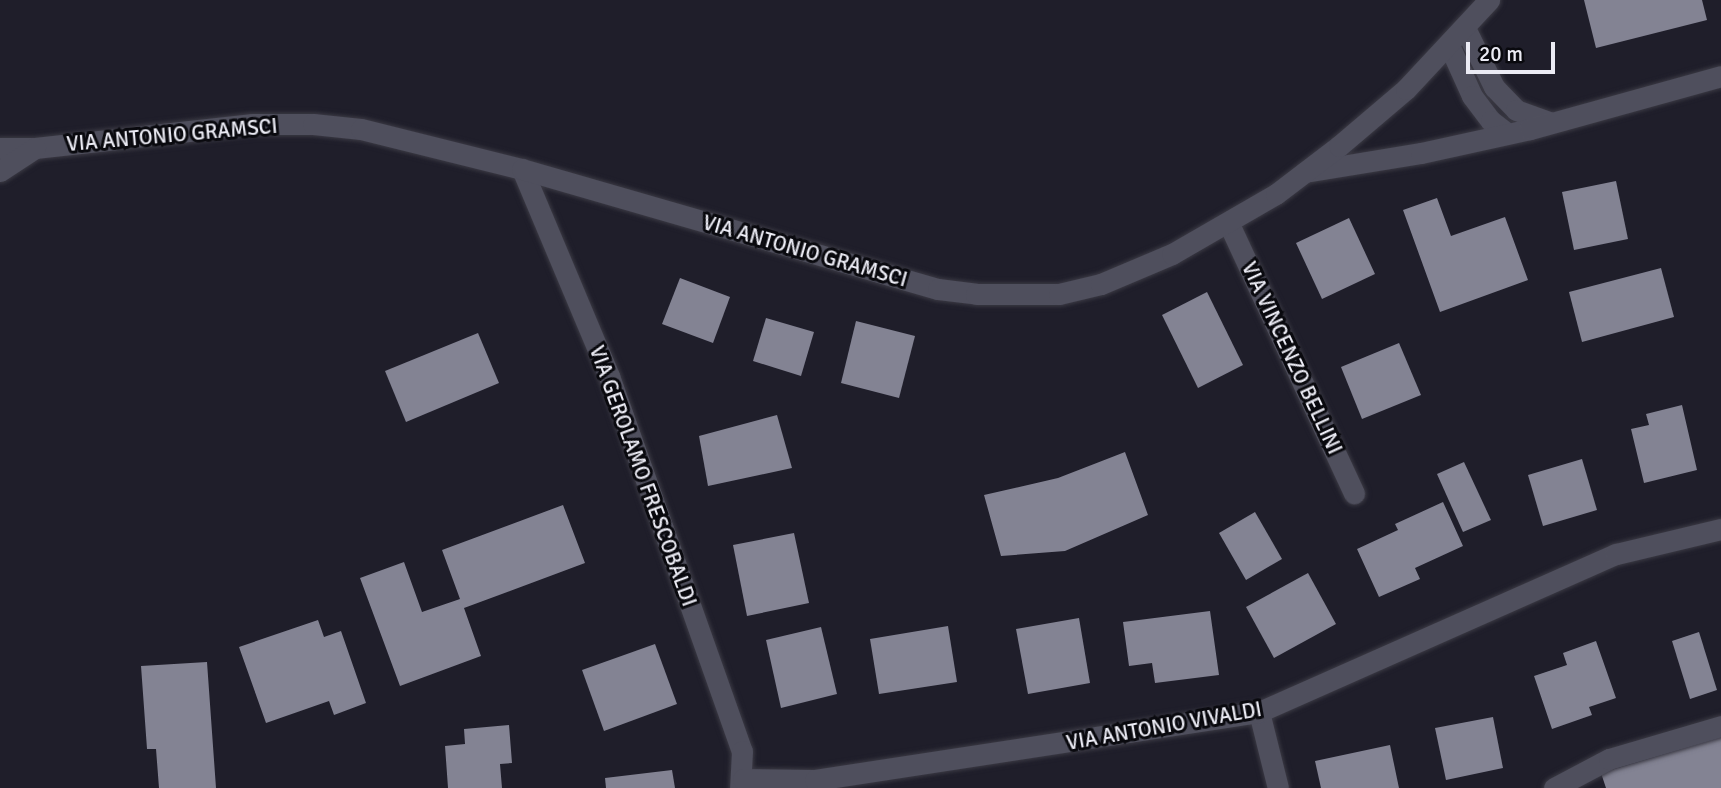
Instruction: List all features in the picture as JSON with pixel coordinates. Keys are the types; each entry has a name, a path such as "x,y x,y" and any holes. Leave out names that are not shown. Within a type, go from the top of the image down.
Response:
{"street":[{"name":"VIA ANTONIO GRAMSCI","path":"0,148 35,148 253,124 313,124 405,139 522,169 898,279 976,294 1059,294 1101,285 1172,254 1229,223 1305,172 1374,118 1449,45 1489,0"},
{"path":"1465,28 1494,87 1516,110 1551,123"},
{"path":"1449,45 1472,96 1491,121 1507,134"},
{"path":"1305,172 1421,153 1507,134 1721,76"},
{"name":"VIA ANTONIO GRAMSCI","path":"0,171 35,148"},
{"name":"VIA GEROLAMO FRESCOBALDI","path":"522,169 614,389 742,751 741,784"},
{"name":"VIA VINCENZO BELLINI","path":"1229,223 1354,493"},
{"name":"VIA ANTONIO VIVALDI","path":"741,784 816,780 1259,712 1615,554 1721,528"},
{"path":"1259,712 1278,788"},
{"path":"1554,788 1609,759 1721,726"}],"building":[{"path":"1584,0 1702,0 1707,20 1596,48"},
{"path":"1616,181 1628,239 1574,250 1562,192"},
{"path":"1437,198 1451,236 1505,217 1528,280 1440,312 1403,210"},
{"path":"1349,218 1375,274 1322,299 1296,243"},
{"path":"1661,268 1674,317 1582,342 1569,292"},
{"path":"680,278 730,297 713,343 662,324"},
{"path":"1207,292 1243,365 1198,388 1162,315"},
{"path":"766,318 814,332 801,376 753,361"},
{"path":"856,321 915,336 899,398 841,383"},
{"path":"478,333 499,383 406,422 385,371"},
{"path":"1399,343 1421,395 1362,419 1341,367"},
{"path":"1682,405 1697,470 1644,483 1631,429 1649,425 1646,414"},
{"path":"777,415 792,468 708,486 699,436"},
{"path":"1125,452 1148,515 1065,551 1001,556 984,495 1058,478"},
{"path":"1582,459 1597,510 1543,526 1528,475"},
{"path":"1464,462 1491,520 1463,532 1437,474"},
{"path":"1443,502 1463,546 1415,568 1420,579 1379,597 1357,549 1398,530 1395,524"},
{"path":"563,505 585,563 464,608 481,656 400,686 360,578 404,562 422,612 460,599 442,550"},
{"path":"1255,512 1282,559 1246,580 1219,533"},
{"path":"794,533 809,603 747,616 733,545"},
{"path":"1308,573 1336,624 1274,658 1246,607"},
{"path":"1210,611 1219,675 1155,683 1152,663 1129,666 1123,622"},
{"path":"1079,618 1090,683 1028,694 1016,629"},
{"path":"318,620 324,637 341,631 366,703 334,715 329,701 266,723 239,647"},
{"path":"948,626 957,682 879,694 870,639"},
{"path":"821,627 837,694 781,708 766,640"},
{"path":"1699,632 1717,690 1690,699 1672,641"},
{"path":"1596,641 1616,698 1589,707 1592,715 1552,729 1534,676 1567,665 1563,653"},
{"path":"655,644 677,704 604,731 582,670"},
{"path":"207,662 216,788 159,788 156,749 147,749 141,666"},
{"path":"1493,717 1503,768 1446,780 1435,728"},
{"path":"509,725 512,763 500,764 502,788 448,788 445,746 465,744 464,729"},
{"path":"1721,737 1721,788 1606,788 1601,773"},
{"path":"1390,745 1399,788 1321,788 1315,761"},
{"path":"672,770 675,788 606,788 605,778"}]}
